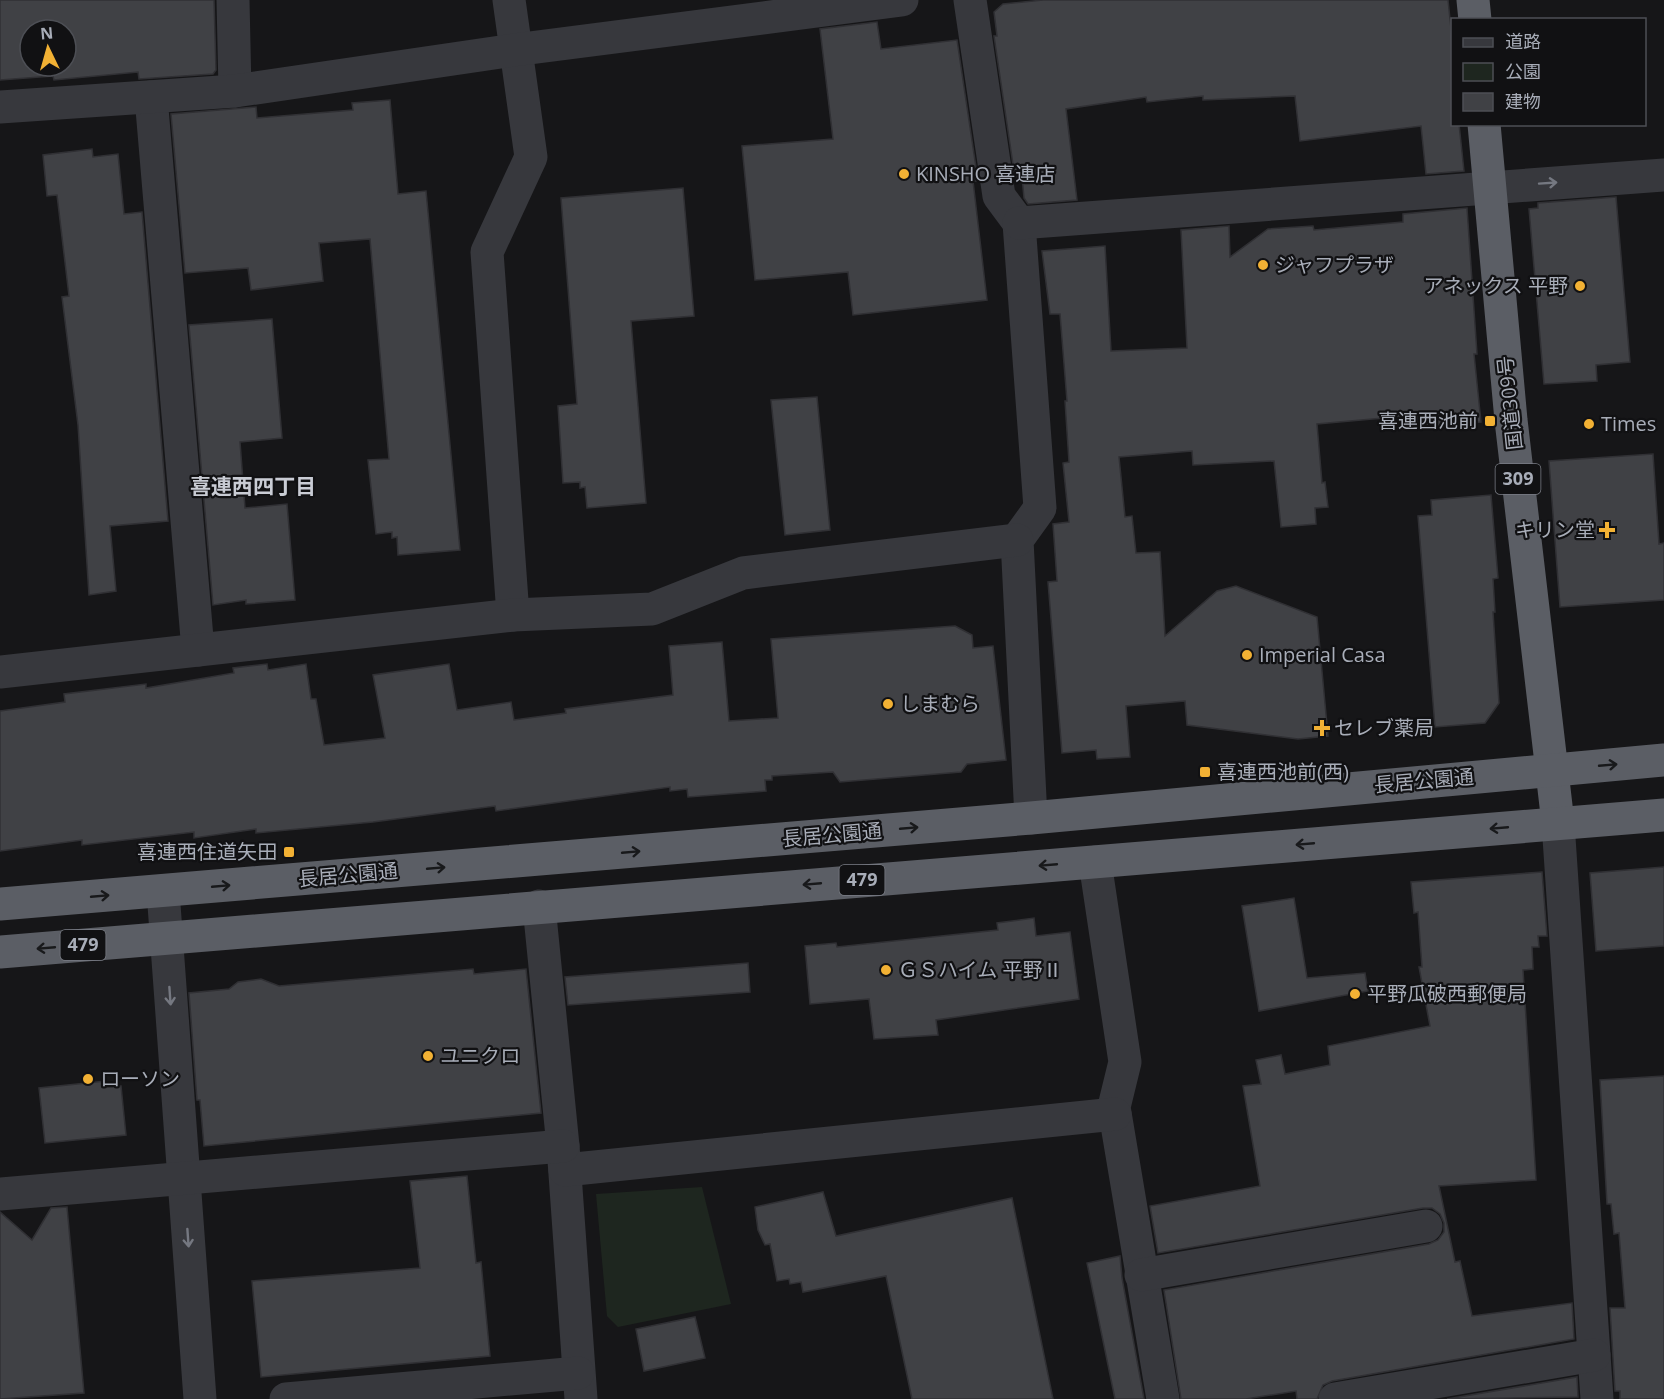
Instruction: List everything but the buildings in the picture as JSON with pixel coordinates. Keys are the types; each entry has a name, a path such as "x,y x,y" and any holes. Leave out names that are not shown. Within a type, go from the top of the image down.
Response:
{"highway":[{"path":"1473,0 1475,18"},
{"name":"国道309号","path":"1484,126 1511,420 1558,823"},
{"name":"長居公園通","path":"0,904 1031,818 1664,760"},
{"path":"1558,823 1664,815"},
{"name":"479","path":"0,952 1558,823"}],"street":[{"path":"233,0 235,91"},
{"path":"509,0 514,50 531,157 487,252 513,615"},
{"path":"0,107 235,91 514,50 902,0"},
{"path":"970,0 999,196 1019,223 1040,508 1017,540 1031,818"},
{"path":"151,97 198,650"},
{"path":"1019,223 1664,175"},
{"path":"0,672 513,615 652,609 743,573 1017,540"},
{"path":"1558,823 1597,1399"},
{"path":"1095,862 1125,1062 1114,1107 1163,1399"},
{"path":"163,891 200,1399"},
{"path":"286,1399 580,1386 564,1158 539,906"},
{"path":"0,1194 184,1179 564,1158 1115,1114"},
{"path":"1141,1275 1426,1226"},
{"path":"1335,1399 1594,1355"}],"green space":[{"path":"702,1187 731,1304 618,1327 607,1316 596,1194"}],"place":[{"name":"KINSHO 喜連店","path":"904,174"},
{"name":"ジャフプラザ","path":"1263,265"},
{"name":"アネックス 平野","path":"1580,286"},
{"name":"喜連西池前","path":"1490,421"},
{"name":"Times","path":"1589,424"},
{"name":"キリン堂","path":"1607,530"},
{"name":"Imperial Casa","path":"1247,655"},
{"name":"しまむら","path":"888,704"},
{"name":"セレブ薬局","path":"1322,728"},
{"name":"喜連西池前(西)","path":"1205,772"},
{"name":"喜連西住道矢田","path":"289,852"},
{"name":"ＧＳハイム 平野Ⅱ","path":"886,970"},
{"name":"平野瓜破西郵便局","path":"1355,994"},
{"name":"ユニクロ","path":"428,1056"},
{"name":"ローソン","path":"88,1079"}],"district":[{"name":"喜連西四丁目","path":"253,487"}]}
